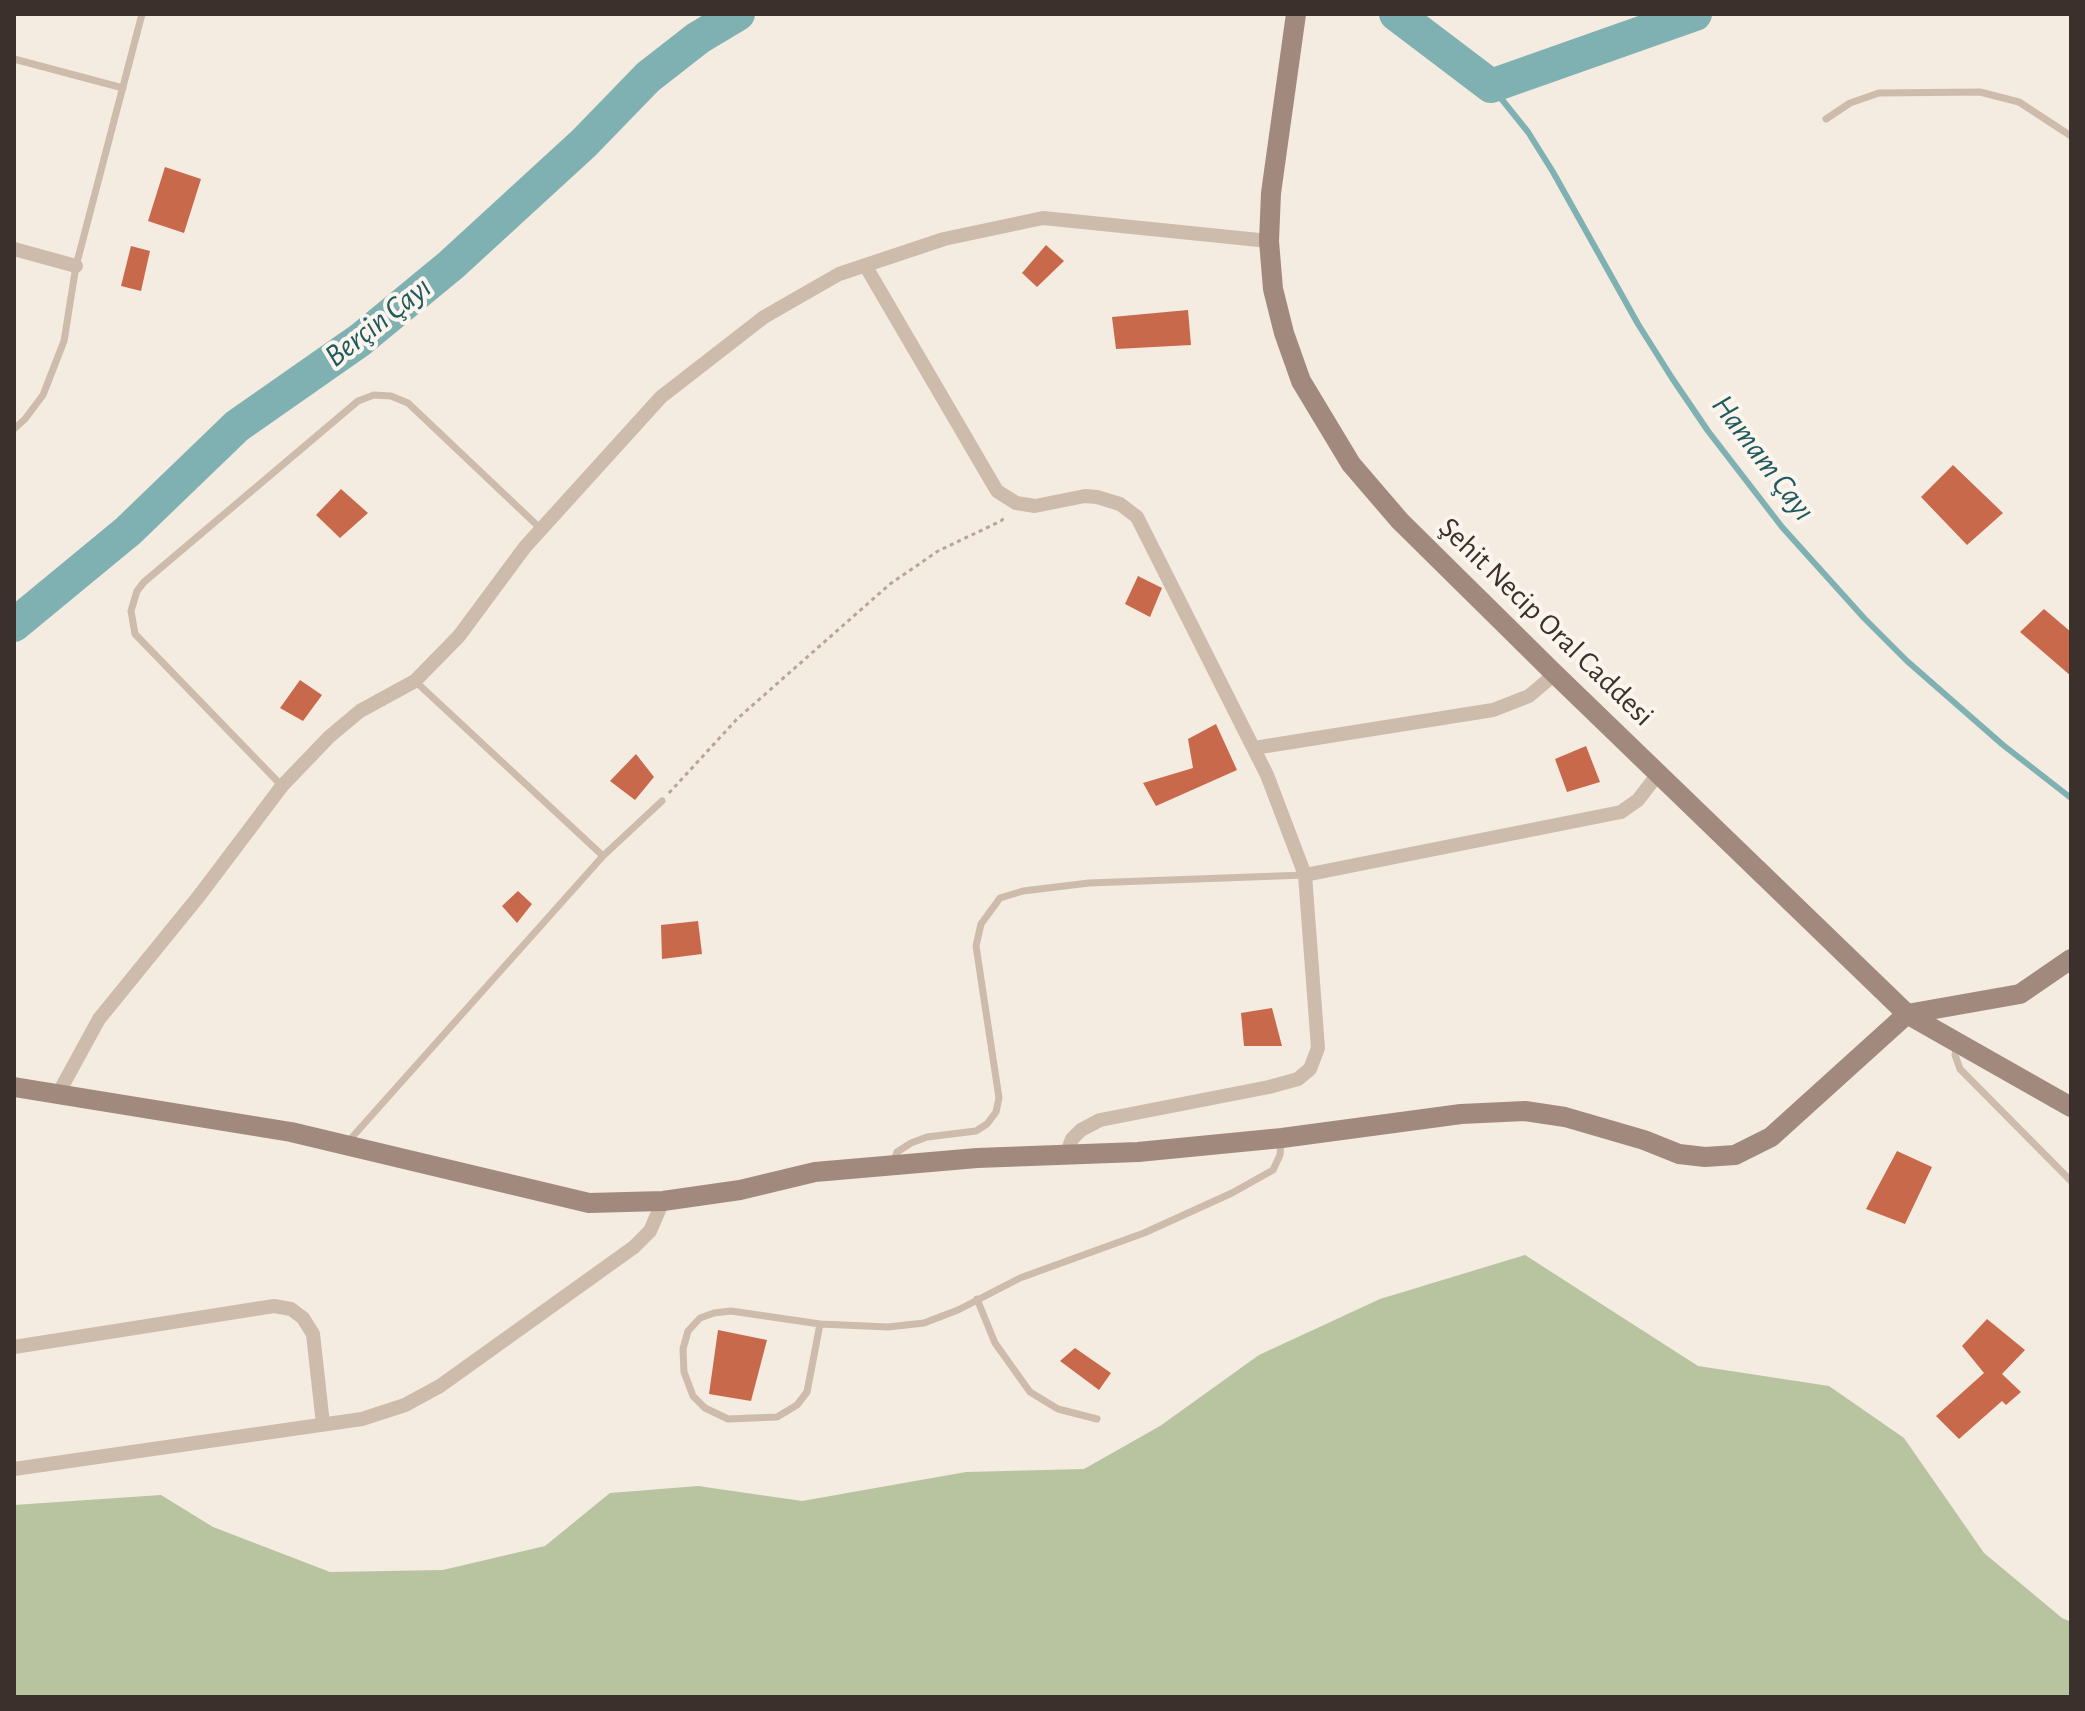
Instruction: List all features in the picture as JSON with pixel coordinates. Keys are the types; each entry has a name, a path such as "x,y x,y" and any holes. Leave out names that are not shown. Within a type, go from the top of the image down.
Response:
{"street":[{"name":"Şehit Necip Oral Caddesi","path":"1296,14 1275,159 1269,241 1277,310 1292,359 1334,439 1370,489 1400,521 1907,1014 2071,1107"},
{"path":"58,1094 99,1019 199,896 282,786 329,737 360,711 415,681 459,636 525,547 661,397 764,317 839,274 944,239 1043,218 1269,241"},
{"path":"14,249 76,266"},
{"path":"865,265 997,491 1016,503 1035,506 1085,496 1097,497 1120,504 1137,517 1254,748 1279,802 1305,875 1318,1048 1310,1069 1298,1079 1269,1087 1100,1120 1072,1139 1066,1155"},
{"path":"1254,748 1493,710 1529,696 1555,674"},
{"path":"1305,875 1621,812 1646,792 1658,774"},
{"path":"14,1087 291,1132 589,1203 663,1201 740,1190 815,1172 977,1158 1138,1152 1282,1138 1461,1114 1525,1111 1565,1117 1644,1140 1679,1154 1705,1157 1735,1155 1771,1137 1907,1014 2020,994 2071,959"},
{"path":"14,1469 323,1424 384,1413 405,1405 440,1386 634,1247 650,1231 663,1201"},
{"path":"14,1347 274,1306 291,1309 303,1318 313,1334 323,1424"}],"lane":[{"path":"14,429 35,408 49,382 64,341 76,266 142,14"},
{"path":"14,59 123,88"},
{"path":"1826,119 1850,103 1879,93 1980,92 2019,102 2071,136"},
{"path":"282,786 135,634 131,611 137,591 144,582 358,401 374,395 391,396 408,403 541,529"},
{"path":"415,681 603,856"},
{"path":"345,1146 603,856 662,801"},
{"path":"893,1166 895,1155 911,1143 927,1137 982,1128 992,1119 998,1106 976,946 981,924 1000,898 1023,891 1089,883 1305,875"},
{"path":"1958,1043 1955,1055 1960,1069 2071,1181"},
{"path":"820,1324 807,1392 797,1405 777,1417 728,1419 705,1408 693,1396 684,1372 683,1349 688,1331 700,1318 723,1311 820,1324 908,1327 940,1318 1020,1278 1157,1227 1268,1174 1280,1155 1282,1138"},
{"path":"977,1299 995,1343 1030,1392 1058,1409 1097,1419"}],"path":[{"path":"662,801 737,719 836,629 914,567 964,537 1001,521 1016,503"}],"green space":[{"path":"1525,1255 1698,1366 1829,1386 1904,1438 1984,1553 2062,1618 2071,1622 2071,1697 14,1697 14,1505 161,1495 213,1527 330,1572 443,1570 545,1546 610,1493 698,1486 802,1501 966,1472 1084,1469 1160,1426 1259,1355 1380,1299"}],"building":[{"path":"165,167 201,179 184,233 148,221"},
{"path":"1046,245 1064,261 1037,287 1022,273"},
{"path":"131,246 150,251 141,291 121,286"},
{"path":"1188,310 1191,345 1116,349 1112,317"},
{"path":"1953,465 2003,513 1967,545 1921,497"},
{"path":"341,489 368,513 340,538 316,515"},
{"path":"1138,576 1162,588 1150,617 1125,604"},
{"path":"2044,609 2071,632 2071,676 2020,632"},
{"path":"300,680 322,695 303,721 280,708"},
{"path":"1216,724 1237,770 1156,806 1143,783 1193,768 1188,739"},
{"path":"1586,746 1600,782 1567,792 1555,759"},
{"path":"636,754 654,777 635,800 610,781"},
{"path":"518,891 532,904 517,923 502,906"},
{"path":"698,921 702,954 662,959 661,925"},
{"path":"1272,1008 1282,1046 1244,1046 1241,1013"},
{"path":"1897,1151 1932,1167 1905,1224 1866,1209"},
{"path":"1987,1319 2025,1350 2002,1374 2021,1392 2006,1405 2002,1401 1959,1439 1936,1416 1984,1373 1962,1346"},
{"path":"718,1330 767,1340 751,1401 709,1394"},
{"path":"1075,1348 1111,1373 1099,1390 1060,1361"}],"waterway":[{"name":"Berçin Çayı","path":"14,625 128,531 237,426 360,340 451,265 584,143 648,77 698,38 738,14"},
{"name":"Berçin Çayı","path":"1396,14 1491,86 1695,14"},
{"name":"Hamam Çayı","path":"1491,86 1528,132 1553,172 1638,324 1672,378 1708,431 1782,527 1907,661 2003,745 2071,798"}]}
